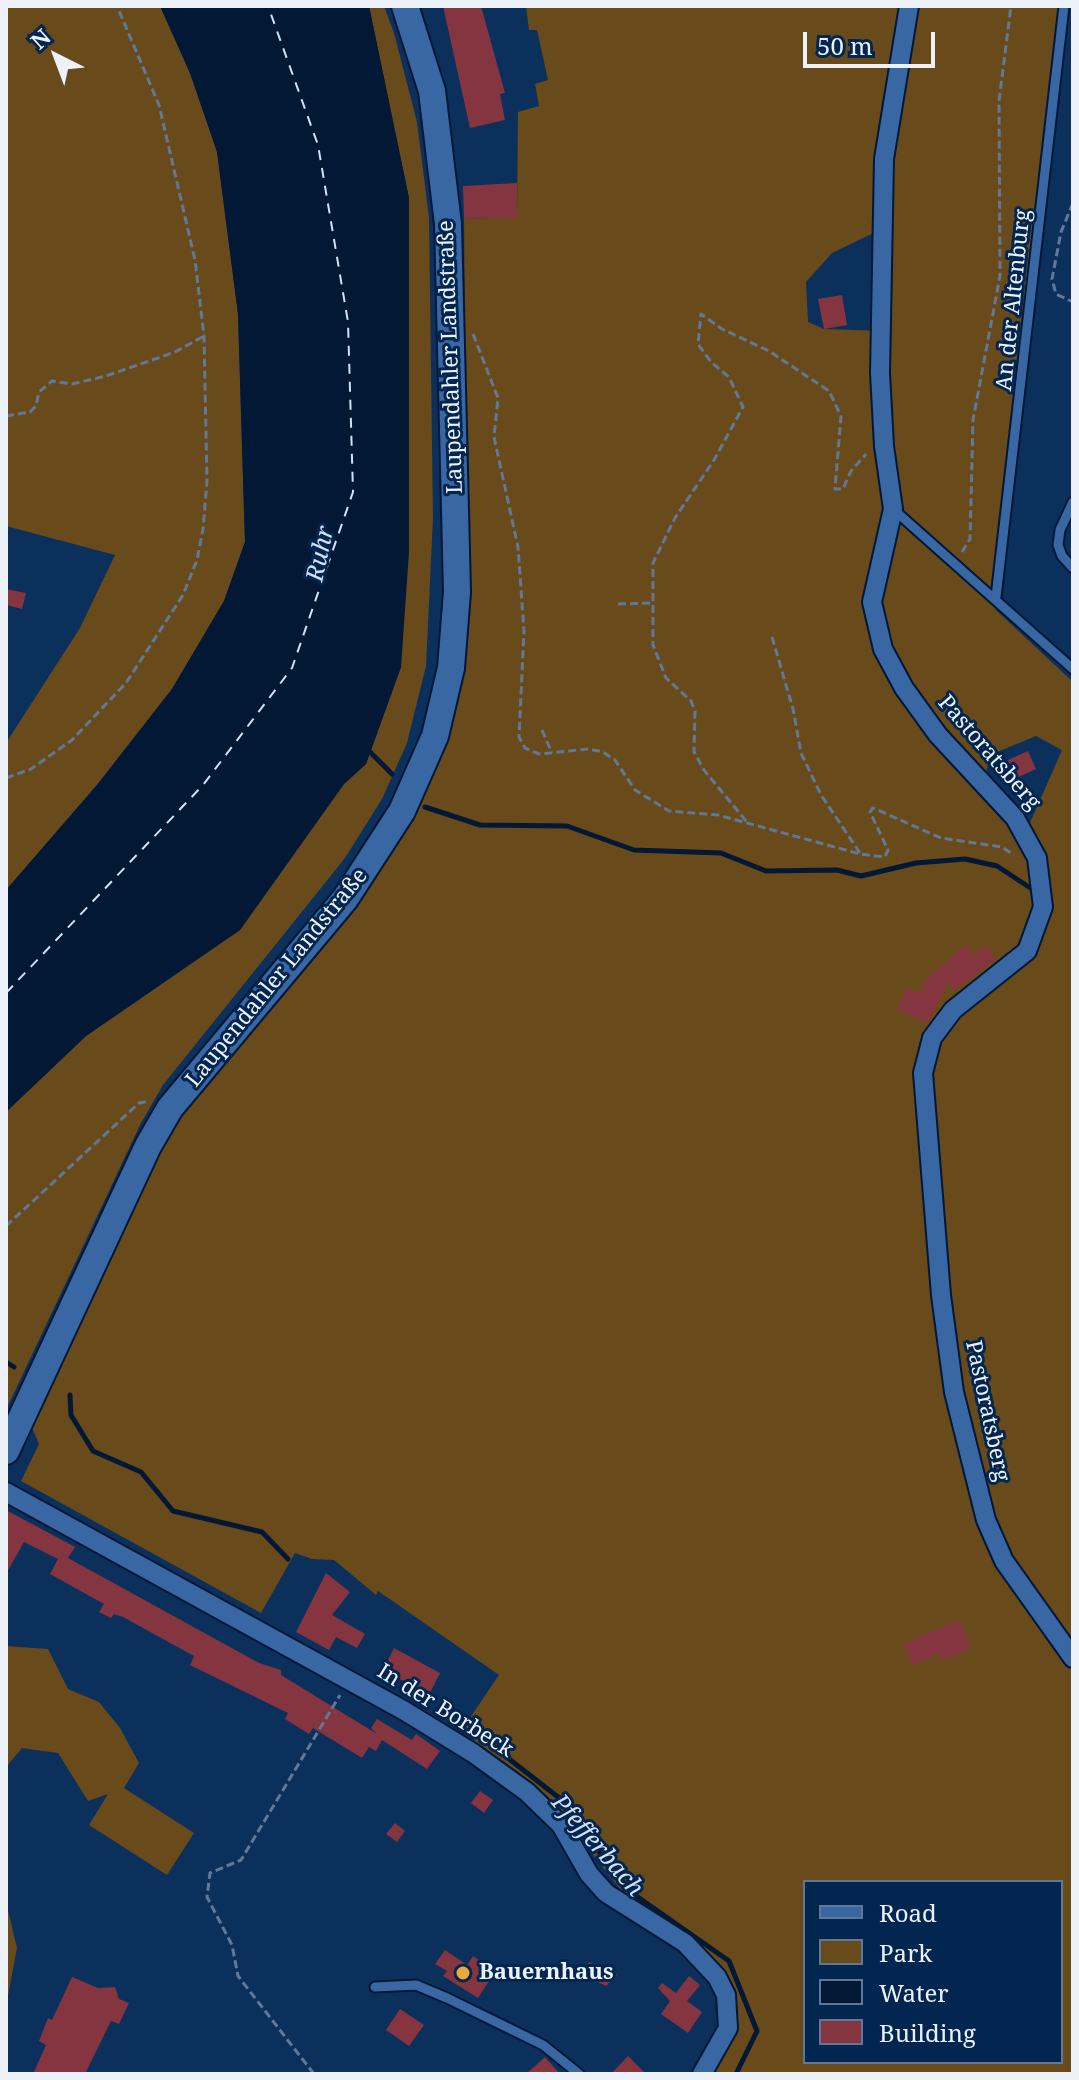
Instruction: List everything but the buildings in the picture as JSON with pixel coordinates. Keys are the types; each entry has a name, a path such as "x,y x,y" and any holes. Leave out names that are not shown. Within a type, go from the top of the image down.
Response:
{"main road":[{"name":"Laupendahler Landstraße","path":"6,1451 148,1146 170,1108 353,888 418,781 441,712 455,633 457,592 448,224 432,91 405,6"}],"street":[{"name":"Pastoratsberg","path":"909,6 884,159 880,373 884,446 893,509 872,602 883,649 904,688 938,735 1015,818 1037,858 1043,907 1027,951 953,1010 932,1038 923,1073 941,1295 954,1392 986,1520 1004,1561 1073,1658"},
{"name":"In der Borbeck","path":"6,1492 349,1680 473,1753 527,1792 561,1825 589,1874 606,1893 685,1943 708,1964 726,1995 729,2019 720,2046 702,2074"}],"lane":[{"name":"An der Altenburg","path":"996,597 1064,6"},
{"path":"1073,502 1060,530 1058,545 1062,556 1073,568"},
{"path":"893,509 996,597 1073,669"},
{"path":"375,1987 416,1985 447,1998 543,2045 579,2074"}],"path":[{"path":"6,778 51,756 98,715 149,652 183,595 197,560 203,529 207,481 204,336 195,260 172,149 159,105 117,6"},
{"path":"956,562 970,539 973,420 1000,276 999,101 1011,6"},
{"path":"1073,203 1061,232 1052,279 1056,294 1073,302"},
{"path":"747,823 704,770 694,752 695,711 691,701 666,678 653,645 653,563 675,518 714,460 743,407 729,377 711,362 698,344 701,314 722,329 769,351 829,391 841,416 835,489 843,489 851,471 868,453 884,446"},
{"path":"467,322 485,357 498,398 494,437 518,547 524,631 519,737 525,748 539,754 589,749 603,752 615,760 635,790 669,811 747,823 860,854 885,857 888,850 870,812 873,808 941,838 1002,847 1024,862"},
{"path":"6,416 30,412 36,406 39,392 52,381 72,384 106,376 175,352 204,336"},
{"path":"618,604 653,603"},
{"path":"772,637 793,709 801,753 821,795 860,854"},
{"path":"542,730 552,753"},
{"path":"6,1226 139,1103 155,1100 170,1108"},
{"path":"314,2074 238,1976 232,1945 207,1897 210,1873 241,1860 349,1680"}],"green space":[{"path":"6,6 160,6 190,73 217,151 238,314 245,542 224,601 172,689 97,785 6,890 6,743 80,628 115,555 6,526"},
{"path":"369,6 384,6 394,33 417,122 429,218 433,518 426,666 407,743 382,799 345,858 163,1085 141,1123 6,1410 6,1112 86,1036 240,930 344,784 366,764 401,667 409,198"},
{"path":"526,6 1059,6 996,610 1073,682 1073,2074 710,2074 737,2030 737,2001 724,1971 687,1935 620,1889 557,1809 504,1762 461,1731 499,1675 378,1591 376,1595 334,1560 312,1559 295,1553 261,1613 21,1481 39,1444 31,1425 154,1153 182,1110 434,768 467,588 464,219 517,217 518,112 539,106 535,84 548,80 537,30 529,30","holes":["888,226 887,331 824,329 808,322 806,282 832,253","1036,736 1062,750 1029,825 982,790 990,755"]},
{"path":"6,1646 48,1649 68,1689 99,1702 120,1728 139,1763 124,1788 194,1833 167,1875 89,1825 108,1794 88,1801 58,1753 22,1748 6,1767"},
{"path":"6,1902 17,1948 6,2006"}],"water":[{"name":"Ruhr","path":"160,6 369,6 409,198 409,552 401,667 366,764 344,784 240,930 86,1036 6,1112 6,890 97,785 172,689 224,601 245,542 238,314 217,152 190,73"}],"waterway":[{"path":"367,749 392,774"},
{"path":"425,807 480,825 567,826 634,850 721,853 766,871 837,870 861,876 916,863 965,859 997,866 1035,891"},
{"name":"Pfefferbach","path":"6,1362 14,1367"},
{"name":"Pfefferbach","path":"70,1395 71,1415 93,1451 141,1472 173,1511 262,1532 288,1559"},
{"name":"Pfefferbach","path":"488,1736 495,1748 567,1804 577,1824 632,1893 729,1961 757,2031 736,2074"}],"ferry route":[{"path":"6,993 203,785 292,668 353,492 348,322 318,145 268,6"}],"place":[{"name":"Bauernhaus","path":"463,1973"}]}
